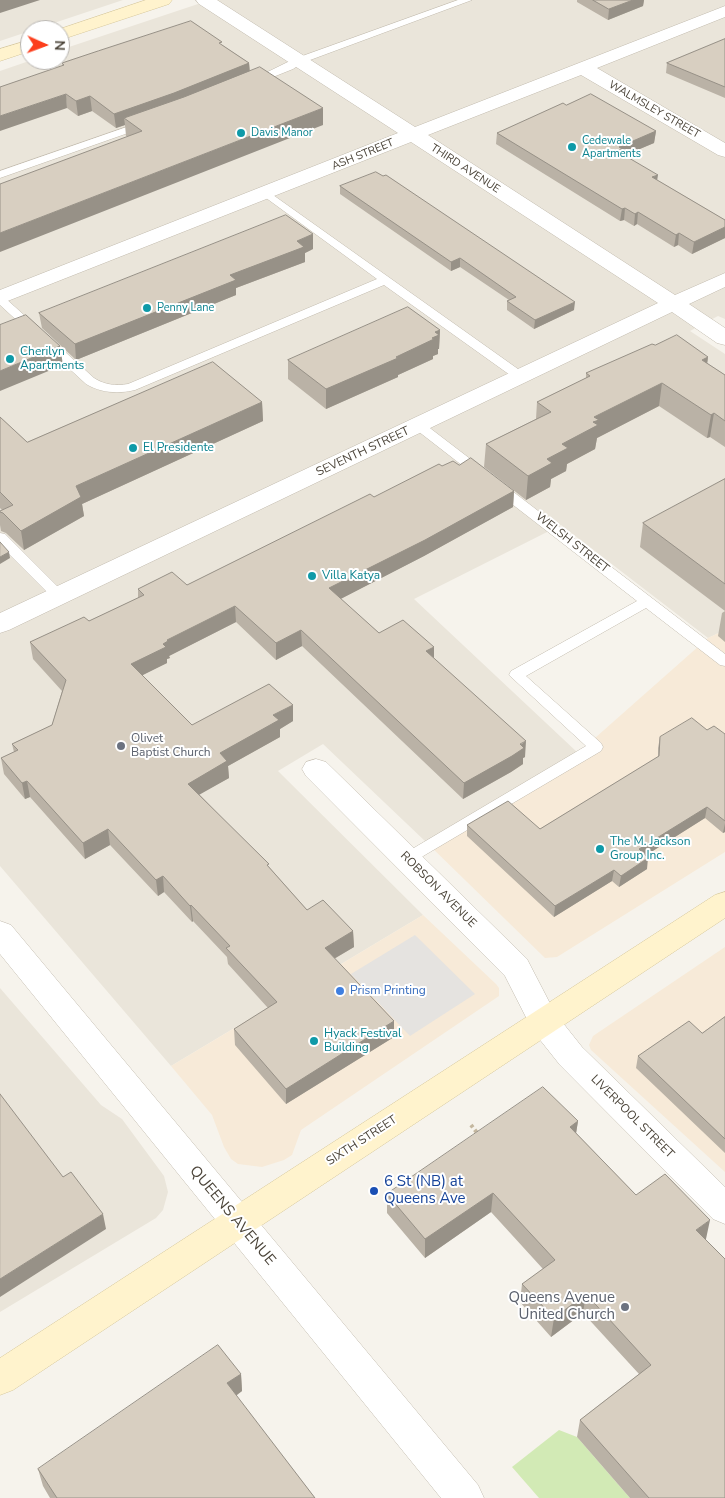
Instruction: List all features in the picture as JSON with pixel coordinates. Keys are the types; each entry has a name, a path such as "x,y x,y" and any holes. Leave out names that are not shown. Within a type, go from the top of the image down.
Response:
{"street":[{"path":"70,31 163,0"},
{"name":"THIRD AVENUE","path":"205,0 725,338"},
{"name":"ASH STREET","path":"0,298 725,11"},
{"path":"0,55 20,48"},
{"name":"WALMSLEY STREET","path":"583,68 725,151"},
{"name":"SEVENTH STREET","path":"0,624 725,279"},
{"name":"ROBSON AVENUE","path":"316,769 516,968 544,1022"},
{"name":"SIXTH STREET","path":"0,1378 725,903"},
{"name":"QUEENS AVENUE","path":"0,933 464,1498"},
{"name":"LIVERPOOL STREET","path":"544,1022 578,1064 725,1209"}],"lane":[{"path":"243,86 289,67 298,60 467,0"},
{"path":"0,175 153,121"},
{"path":"266,193 521,377"},
{"path":"0,298 90,381 106,388 121,389 131,387 385,280"},
{"name":"WELSH STREET","path":"418,425 725,661"},
{"path":"0,537 58,596"},
{"path":"408,859 596,747 516,676 647,601"}],"path":[{"path":"471,1125 482,1138"}],"shaded area":[{"path":"0,0 123,0 63,20 20,20 20,34 0,41"},
{"path":"210,0 725,0 725,319 718,316 690,331 725,354 725,630 708,638 561,525 414,599 578,753 426,842 323,744 278,771 423,915 171,1066 0,866 0,71 20,64 20,70 70,70 70,47"},
{"path":"725,630 725,852 557,957 545,958 426,842 578,753 708,638"},
{"path":"423,915 496,984 499,988 499,996 301,1130 292,1155 284,1160 262,1167 238,1164 231,1159 224,1147 212,1115 171,1066"},
{"path":"415,935 475,994 410,1036 351,974"},
{"path":"725,947 725,1172 591,1050 589,1045 593,1036"},
{"path":"0,988 101,1105 122,1119 164,1176 168,1192 163,1210 156,1218 0,1312"}],"green space":[{"path":"559,1430 577,1437 630,1498 539,1498 512,1467"}],"building":[{"path":"593,0 633,0 609,9"},
{"path":"191,21 249,63 174,93 114,114 90,96 76,101 66,94 0,116 0,87 49,70 70,70 70,60"},
{"path":"725,39 725,87 667,63"},
{"path":"260,67 323,108 0,233 0,184 142,131 124,118"},
{"path":"591,94 656,131 619,147 622,149 617,151 658,175 652,177 725,220 725,227 694,242 679,233 676,235 638,212 635,214 625,208 622,209 497,133 563,103 566,105"},
{"path":"376,172 383,176 386,175 575,302 535,320 507,301 516,297 460,258 451,262 340,186"},
{"path":"286,215 313,234 297,241 304,247 230,275 236,280 75,344 39,313"},
{"path":"408,307 440,330 435,332 439,335 432,338 434,339 396,357 398,358 326,389 288,360"},
{"path":"26,315 60,346 0,371 0,325"},
{"path":"677,335 708,357 702,360 725,375 725,421 714,413 711,415 662,383 594,417 599,420 593,422 598,425 562,444 568,448 547,459 552,463 528,476 486,444 551,412 537,402 590,376 586,373"},
{"path":"213,362 262,402 76,486 81,497 21,531 0,512 13,505 0,492 0,417 27,442"},
{"path":"471,458 514,491 425,540 329,588 379,633 403,620 434,647 426,651 526,741 520,744 524,748 512,756 464,783 301,630 276,643 235,606 167,640 163,644 166,647 131,664 192,725 269,684 293,705 273,715 279,720 220,753 227,761 188,784 269,864 267,865 307,910 323,900 353,931 325,948 394,1021 286,1089 234,1029 277,1002 226,948 230,946 163,876 156,880 108,829 83,843 27,781 22,783 1,758 18,750 12,744 52,725 66,680 30,642 84,617 89,621 144,595 138,589 172,572 187,585 370,494 374,497 439,464 442,466 453,461 459,465"},
{"path":"725,479 725,584 643,523"},
{"path":"0,542 9,552 0,557"},
{"path":"692,718 707,730 714,726 725,734 725,821 707,807 639,849 648,858 621,876 614,870 555,906 467,825 508,801 540,829 659,756 660,737"},
{"path":"725,1017 725,1139 638,1056 689,1021 702,1033"},
{"name":"Queens Avenue United Church","path":"543,1087 578,1121 570,1127 636,1195 665,1174 710,1220 696,1230 725,1259 725,1498 649,1498 580,1420 651,1365 586,1294 554,1318 522,1284 555,1260 493,1193 425,1239 387,1194"},
{"path":"0,1094 63,1177 71,1172 103,1214 0,1279"},
{"path":"218,1345 241,1374 227,1383 315,1498 57,1498 38,1469"}],"place":[{"name":"Davis Manor","path":"241,133"},
{"name":"Cedewale Apartments","path":"572,147"},
{"name":"Penny Lane","path":"147,308"},
{"name":"Cherilyn Apartments","path":"10,359"},
{"name":"El Presidente","path":"133,448"},
{"name":"Villa Katya","path":"312,576"},
{"name":"Olivet Baptist Church","path":"121,746"},
{"name":"The M. Jackson Group Inc.","path":"600,849"},
{"name":"Prism Printing","path":"340,991"},
{"name":"Hyack Festival Building","path":"314,1041"},
{"name":"6 St (NB) at Queens Ave","path":"374,1191"},
{"name":"Queens Avenue United Church","path":"625,1307"}]}
